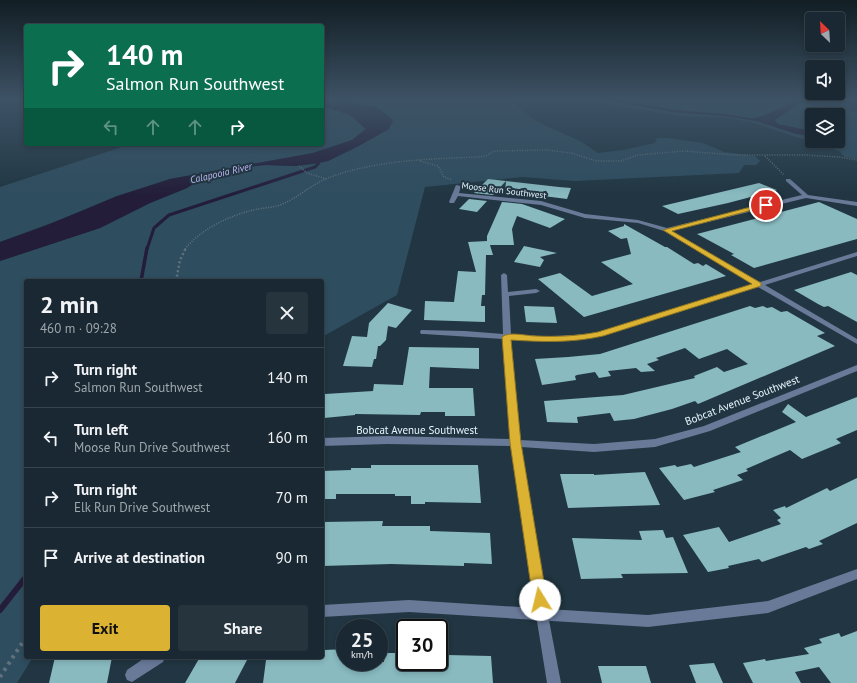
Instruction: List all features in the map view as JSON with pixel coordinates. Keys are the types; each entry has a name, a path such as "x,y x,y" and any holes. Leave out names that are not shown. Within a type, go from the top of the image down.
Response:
{"street":[{"path":"788,180 806,196"},
{"path":"452,202 458,186"},
{"name":"Moose Run Southwest","path":"456,194 541,203 584,216 641,222 666,230 857,342"},
{"path":"666,230 806,196 857,204"},
{"path":"424,332 536,339 579,338 600,334 857,254"},
{"path":"504,275 515,443 554,683"},
{"path":"505,294 536,291"},
{"name":"Bobcat Avenue Southwest","path":"324,442 388,440 515,443 594,448 655,443 707,429 857,368"},
{"path":"324,611 409,606 648,621 768,607 857,574"},
{"path":"132,675 155,659"}],"path":[{"path":"177,279 185,248 199,235 235,216 276,206 290,200 296,194 327,179 361,167 377,164 405,160 417,161 478,157 486,156 494,151 504,150 558,150 596,161 621,160 644,154 684,151 720,154 805,155 839,157 857,160"},
{"path":"765,155 788,180"},
{"path":"417,161 438,166 444,177 455,181 458,186"},
{"path":"299,166 307,173 327,179"},
{"path":"0,678 24,640"}],"shaded area":[{"path":"324,132 362,132 352,140 313,153 170,179 0,242 0,187 125,146 324,146"},
{"path":"362,132 384,132 328,161 296,166 265,165 246,167 204,177 187,188 150,203 100,228 0,261 0,242 45,226 117,196 170,179 313,153 352,140"},
{"path":"384,132 560,132 582,142 598,153 623,150 655,143 657,138 668,138 703,143 724,152 755,156 760,161 756,165 744,165 739,173 575,181 522,177 425,187 397,295 324,336 324,279 24,279 24,659 32,659 17,683 0,683 0,261 100,228 150,203 187,188 204,177 246,167 265,165 296,166 328,161"},
{"path":"781,132 805,132 805,140"},
{"path":"789,132 805,132 805,135 796,134"},
{"path":"845,132 857,132 857,159 845,157 839,151 830,148 845,148"}],"building":[{"path":"488,179 506,181 493,195 474,193"},
{"path":"506,181 571,188 567,199 505,191"},
{"path":"759,183 777,190 678,214 662,206"},
{"path":"469,199 487,201 477,212 459,209"},
{"path":"502,202 522,204 565,219 550,228 517,216 512,229 514,245 490,245 493,255 486,255 485,295 482,295 481,306 485,306 485,322 424,320 425,301 454,302 458,271 476,272 468,242 487,241 487,236"},
{"path":"819,202 857,219 857,239 754,268 731,255 734,254 697,234"},
{"path":"624,224 667,247 694,264 698,263 703,266 706,264 726,276 584,317 538,279 560,273 592,296 633,284 601,262 631,254 627,238 621,239 608,231 624,226"},
{"path":"524,246 557,253 540,257 544,260 540,267 514,262"},
{"path":"851,272 857,275 857,322 828,306 824,307 818,304 794,290"},
{"path":"388,303 412,310 396,328 388,326 386,340 378,346 376,359 374,359 372,367 343,366 352,336 367,337 369,323"},
{"path":"524,306 554,307 557,323 526,322"},
{"path":"750,306 755,308 763,306 767,308 772,307 781,312 787,311 825,333 817,336 835,346 698,404 695,401 634,419 614,421 610,413 577,417 578,423 547,422 544,401 623,395 695,378 694,376 717,367 724,372 748,364 727,349 699,359 685,348 656,358 659,360 647,364 655,371 641,372 636,368 608,371 611,376 599,378 595,372 577,375 575,376 576,380 542,385 535,359 600,354"},
{"path":"409,347 479,348 479,369 430,367 429,388 473,388 475,416 445,416 445,412 421,412 420,415 355,414 324,418 325,394 373,391 374,384 403,385"},
{"path":"857,397 857,430 836,439 841,443 802,459 790,450 746,469 748,471 737,475 743,480 713,490 715,492 684,500 659,468 675,465 677,467 691,464 694,467 741,452 735,447 796,422 782,412 788,404 806,417"},
{"path":"371,465 478,465 481,503 425,502 425,504 411,504 411,496 395,496 395,494 336,494 336,499 324,499 324,471 351,470 351,468 371,468"},
{"path":"645,472 660,505 568,508 560,474 594,475"},
{"path":"857,478 857,523 819,541 823,544 809,549 806,547 762,562 759,559 728,566 729,568 708,572 683,535 719,527 729,542 781,524 777,520 781,518 773,510 785,506 786,508 827,488 830,491"},
{"path":"383,521 382,526 430,526 430,531 490,533 492,564 464,563 464,566 391,564 324,566 324,522"},
{"path":"663,530 666,538 673,537 688,573 621,574 623,578 581,579 572,538 642,540 639,531"},
{"path":"857,631 857,683 831,683 819,667 795,672 801,683 753,683 743,663 809,654 804,648 822,643 819,639 839,633 841,637"},
{"path":"336,649 336,671 388,671 388,653 396,653 396,671 448,671 448,655 491,656 493,683 263,683 266,660 324,659 325,650"},
{"path":"55,659 112,659 107,683 49,683"},
{"path":"199,659 247,660 235,683 185,683"},
{"path":"714,663 723,683 696,683 689,665"},
{"path":"598,666 646,666 651,683 602,683"}],"waterway":[{"path":"147,249 154,228 169,215 315,167 319,163"},
{"path":"141,279 147,248"},
{"path":"0,610 24,580"}],"route":[{"path":"540,600 515,443 507,337 536,339 579,338 600,334 758,284 666,230 766,205"}],"water label":[{"name":"Calapooia River","path":"221,173"}]}
